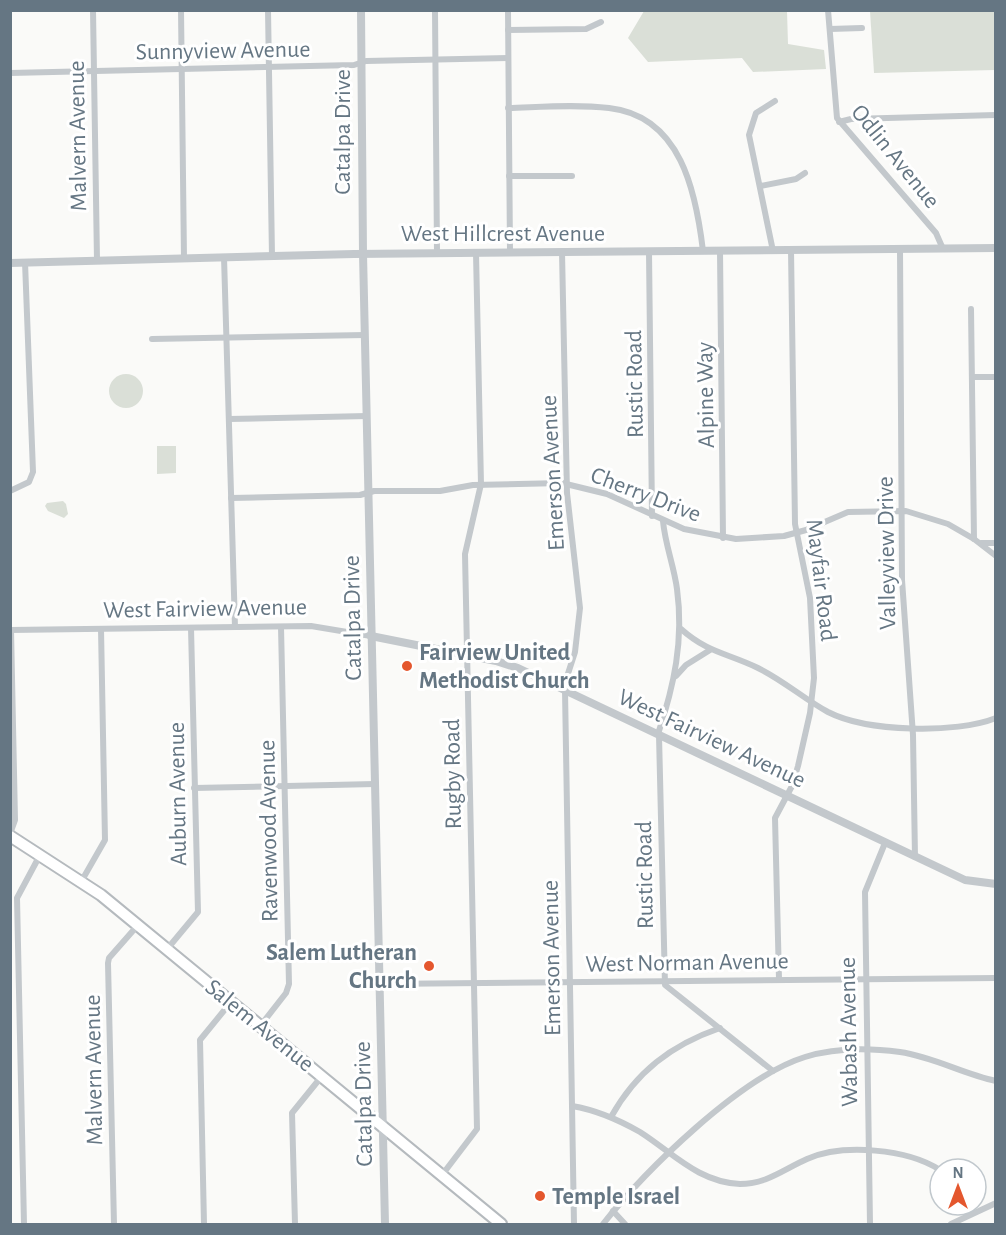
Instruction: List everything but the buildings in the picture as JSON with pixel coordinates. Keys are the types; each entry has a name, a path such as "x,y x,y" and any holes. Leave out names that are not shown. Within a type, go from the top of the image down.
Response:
{"main road":[{"name":"Salem Avenue","path":"10,835 81,882 138,924 383,1125 498,1224"}],"street":[{"name":"Malvern Avenue","path":"93,10 97,260"},
{"path":"181,10 184,258"},
{"path":"268,10 272,256"},
{"name":"Catalpa Drive","path":"361,10 364,335 385,1224"},
{"path":"435,10 437,254"},
{"path":"507,10 510,253"},
{"name":"Odlin Avenue","path":"828,10 836,115 839,122 936,233 943,249"},
{"path":"507,30 586,29 601,22"},
{"path":"830,29 862,28"},
{"name":"Sunnyview Avenue","path":"10,73 354,65 361,62 508,58"},
{"path":"773,251 749,130 756,113 775,101"},
{"path":"508,108 610,108 635,114 657,128 674,146 684,166 693,195 703,251"},
{"path":"839,122 851,119 996,115"},
{"path":"761,186 796,179 805,173"},
{"path":"509,176 572,176"},
{"name":"Valleyview Drive","path":"900,249 904,625 913,727 915,857"},
{"name":"West Hillcrest Avenue","path":"10,263 363,254 996,249"},
{"name":"Mayfair Road","path":"778,979 775,821 801,757 811,700 813,633 810,598 796,533 791,250"},
{"name":"Alpine Way","path":"720,251 723,538"},
{"name":"Emerson Avenue","path":"562,252 567,485 580,608 575,652 564,690 574,1224"},
{"name":"Rustic Road","path":"649,252 652,516"},
{"name":"Rugby Road","path":"442,1175 477,1129 465,545 481,484 476,253"},
{"path":"224,257 235,627"},
{"path":"10,491 23,486 32,478 33,472 25,262"},
{"path":"971,309 977,541 996,543"},
{"path":"152,339 364,335"},
{"path":"972,377 996,377"},
{"path":"229,419 367,416"},
{"name":"Cherry Drive","path":"231,498 440,491 481,484 567,485 607,494 663,521 723,538 770,538 796,533 848,512 902,511 948,524 977,541 996,556"},
{"name":"Rustic Road","path":"663,521 677,589 681,629 676,676 658,735 665,980"},
{"name":"Ravenwood Avenue","path":"261,1025 289,987 281,627"},
{"name":"West Fairview Avenue","path":"11,630 321,627 510,665 970,882 996,884"},
{"name":"Auburn Avenue","path":"168,948 198,912 191,628"},
{"path":"81,882 105,840 101,629"},
{"path":"681,629 710,650 759,668 844,719 861,724 962,727 996,717"},
{"path":"10,835 15,820 11,630"},
{"path":"676,676 686,665 710,650"},
{"path":"194,788 375,784"},
{"name":"Wabash Avenue","path":"870,1224 866,887 885,843"},
{"path":"24,1224 16,898 40,855"},
{"name":"Malvern Avenue","path":"114,1224 108,963 109,958 138,924"},
{"name":"West Norman Avenue","path":"380,984 996,978"},
{"path":"665,980 668,989 773,1071"},
{"path":"204,1224 200,1041 231,1002"},
{"path":"611,1117 629,1088 649,1067 690,1039 720,1028"},
{"path":"603,1224 668,1153 722,1108 773,1071 817,1053 867,1051 921,1056 976,1077 996,1081"},
{"path":"295,1224 292,1113 322,1076"},
{"path":"572,1106 611,1117 640,1132 703,1176 740,1184 771,1178 808,1158 825,1154 868,1152 911,1157 928,1165"},
{"path":"613,1212 626,1224"},
{"path":"951,1224 966,1217"}],"shaded area":[{"path":"644,11 787,11 788,44 824,50 826,69 753,72 742,58 648,62 628,38"},
{"path":"870,11 995,11 995,70 874,73"},
{"path":"126,374 138,379 143,391 138,403 126,408 114,403 109,391 114,379"},
{"path":"157,446 176,446 176,473 157,474"},
{"path":"63,501 68,514 64,518 48,511 45,506 47,503"}],"place":[{"name":"Fairview United Methodist Church","path":"407,666"},
{"name":"Salem Lutheran Church","path":"429,966"},
{"name":"Temple Israel","path":"540,1196"}]}
